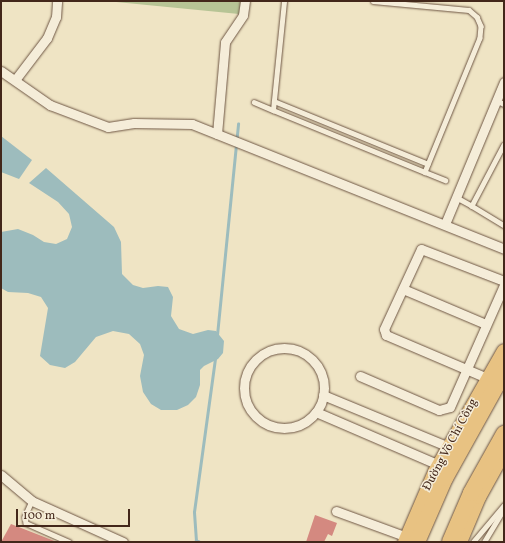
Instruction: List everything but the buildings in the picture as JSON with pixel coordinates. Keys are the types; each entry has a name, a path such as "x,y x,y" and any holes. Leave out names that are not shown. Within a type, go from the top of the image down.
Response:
{"highway":[{"name":"Đường Võ Chí Công","path":"409,540 504,372"},
{"path":"450,542 471,493 504,434"}],"main road":[{"name":"Đường Võ Chí Công","path":"409,540 439,464 504,351"},
{"path":"460,542 479,497 504,452"}],"street":[{"path":"14,80 47,38 56,17 57,1"},
{"path":"217,134 225,42 244,15 245,1"},
{"path":"1,71 50,105 108,127 134,124 192,124 445,224 504,250"},
{"path":"445,224 500,102 504,82"},
{"path":"488,378 384,334 384,330 421,249 504,281"},
{"path":"360,376 445,410 450,407 504,285"},
{"path":"403,289 486,324"},
{"path":"280,347 294,348 307,354 317,364 323,376 324,395 316,412 305,423 293,427 280,428 268,425 257,418 244,396 243,383 247,370 255,359 267,351 280,347"},
{"path":"324,395 449,447"},
{"path":"316,412 439,464"},
{"path":"1,476 32,501 120,541"},
{"path":"336,511 409,540"}],"lane":[{"path":"273,110 284,1"},
{"path":"373,1 469,10 477,17 481,26 480,38 425,172"},
{"path":"274,101 428,164"},
{"path":"254,102 445,180"},
{"path":"345,140 348,131"},
{"path":"472,206 504,145"},
{"path":"456,197 504,224"},
{"path":"32,501 25,517 26,522 69,542"},
{"path":"472,542 504,505"},
{"path":"484,542 504,509"}],"green space":[{"path":"106,1 241,1 239,14"}],"water":[{"path":"1,136 32,160 19,179 1,172"},
{"path":"46,168 114,227 121,242 122,274 133,285 143,288 158,286 168,287 173,297 171,316 179,329 193,334 208,330 216,331 224,341 223,353 218,359 204,366 200,370 200,385 196,397 188,405 177,410 161,410 151,404 143,392 140,376 144,355 140,344 129,334 113,331 96,337 75,362 65,368 50,365 40,356 48,308 41,297 28,293 8,292 1,288 1,232 18,229 33,235 44,242 56,244 67,239 72,227 69,214 58,202 29,183"}],"waterway":[{"path":"217,335 238,124"},
{"path":"199,542 196,541 194,512 215,358"}]}
